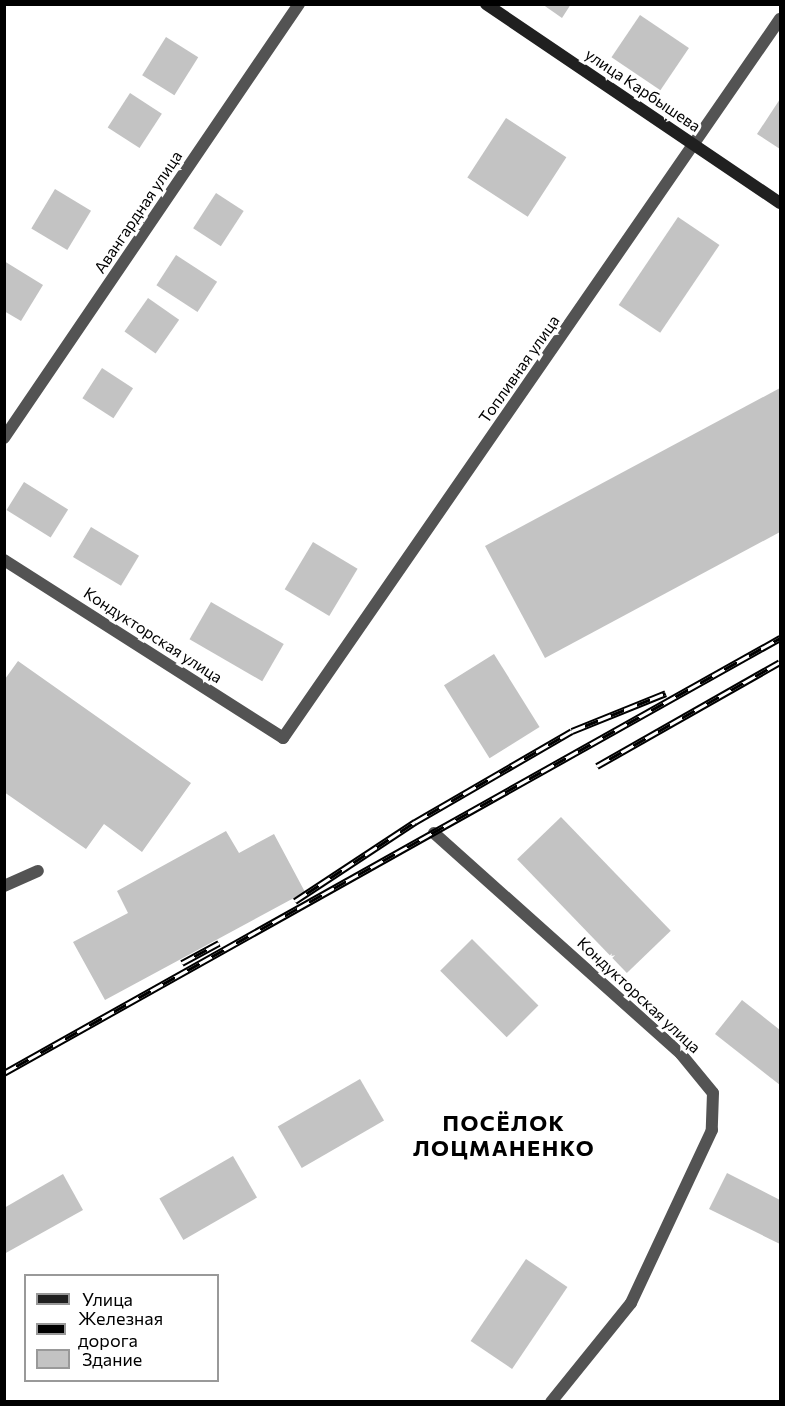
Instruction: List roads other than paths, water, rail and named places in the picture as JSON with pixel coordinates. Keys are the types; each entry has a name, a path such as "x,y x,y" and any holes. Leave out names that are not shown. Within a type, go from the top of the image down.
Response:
{"street":[{"name":"Авангардная улица","path":"4,438 299,4"},
{"name":"улица Карбышева","path":"486,4 780,203"},
{"name":"Топливная улица","path":"284,738 780,19"},
{"name":"Кондукторская улица","path":"4,560 284,738"},
{"name":"Кондукторская улица","path":"434,833 681,1054 713,1093 712,1130 631,1303 551,1401"},
{"path":"4,886 38,871"}],"railway":[{"path":"4,1073 780,638"},
{"path":"597,766 780,662"},
{"path":"295,901 415,822 572,731 666,693"},
{"path":"182,963 219,943"}],"district":[{"name":"ПОСЁЛОК ЛОЦМАНЕНКО","path":"504,1134"}]}
